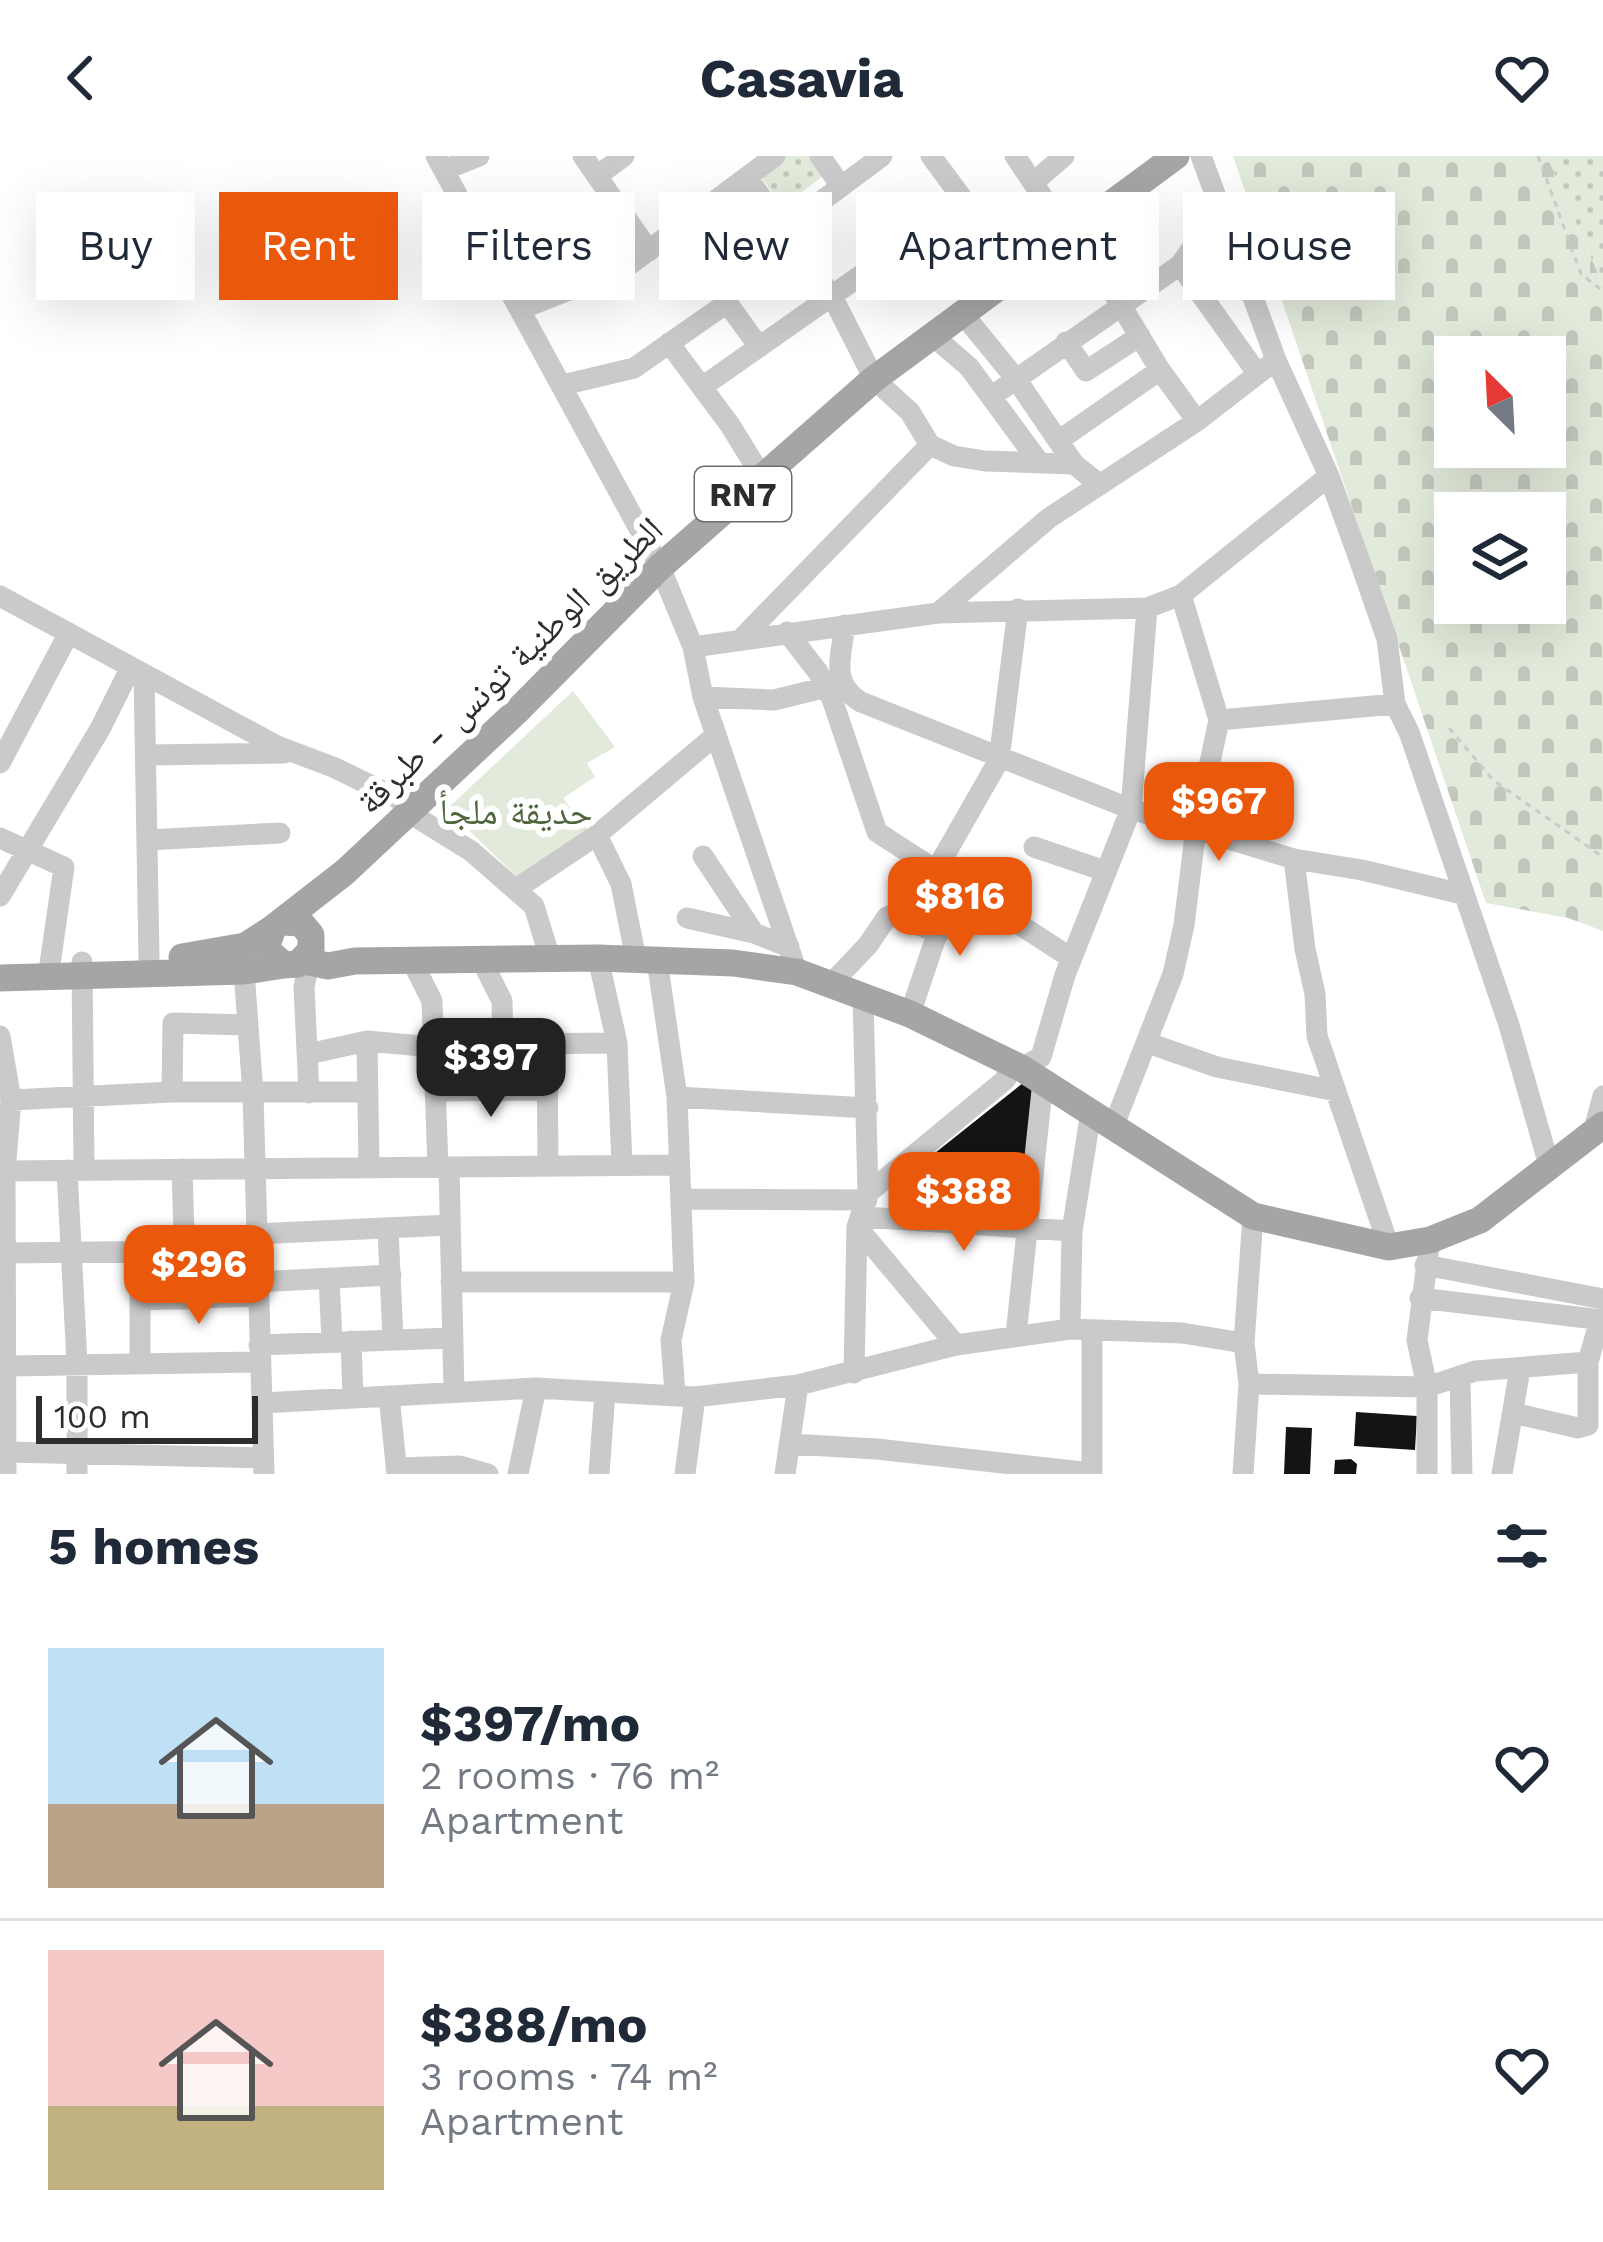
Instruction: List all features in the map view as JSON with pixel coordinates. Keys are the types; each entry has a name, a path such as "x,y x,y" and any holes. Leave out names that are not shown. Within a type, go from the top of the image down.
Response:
{"main road":[{"name":"الطريق الوطنية تونس - طبرقة","path":"1128,192 1176,156"},
{"name":"الطريق الوطنية تونس - طبرقة","path":"82,970 225,952 245,946 278,925 345,872 516,712 660,567 874,379 982,300"},
{"name":"الطريق الوطنية تونس - طبرقة","path":"0,963 49,970 244,971 304,951 345,872"},
{"path":"304,951 295,921 278,925 267,945 270,953 304,951 344,948 355,961 793,960 831,984 910,1014 1024,1070 1253,1216 1389,1247 1427,1252 1505,1204 1598,1127"},
{"name":"الطريق الوطنية تونس - طبرقة","path":"0,978 49,970"}],"street":[{"path":"479,156 440,163 660,567 693,647 703,697 793,960"},
{"path":"583,156 649,250"},
{"path":"597,176 624,156"},
{"path":"727,192 775,156"},
{"path":"820,156 841,185"},
{"path":"832,192 882,156"},
{"path":"931,156 958,192"},
{"path":"1016,156 1042,192"},
{"path":"1034,182 1064,156"},
{"path":"1201,156 1216,192"},
{"path":"747,177 758,192"},
{"path":"521,309 626,268 659,242"},
{"path":"992,396 1183,261"},
{"path":"1180,265 1266,367 1329,476 1387,639 1395,704 1409,732 1508,1025 1549,1165"},
{"path":"702,387 856,281"},
{"path":"833,298 874,379 910,412 930,446 969,458 1074,464"},
{"path":"725,300 759,346"},
{"path":"1120,300 1160,370 1197,421"},
{"path":"1213,309 1232,300"},
{"path":"1254,300 1266,367"},
{"path":"563,385 634,368 727,303"},
{"path":"963,314 1016,379 1074,464 1100,485"},
{"path":"933,336 970,367 1039,461"},
{"path":"1066,342 1086,371 1140,336"},
{"path":"669,343 762,477"},
{"path":"938,613 1049,518 1197,421 1266,367"},
{"path":"1058,441 1160,370"},
{"path":"741,640 930,446"},
{"path":"693,647 938,613 1148,608 1181,595 1329,476"},
{"path":"790,1444 1092,1473 1072,1231 1102,1119 1148,1043 1173,974 1219,720 1181,595"},
{"path":"0,596 295,753 399,800 408,812 470,851 534,906 550,958"},
{"path":"864,1209 1006,1079 1041,1057 1071,958 1131,809 1148,608"},
{"path":"910,1014 939,933 945,878 999,760 1018,609"},
{"path":"835,693 845,626"},
{"path":"788,632 835,693 873,826 881,837 1071,958"},
{"path":"0,763 69,633"},
{"path":"138,670 146,755 149,959"},
{"path":"0,896 138,670"},
{"path":"703,697 774,700 835,693 1131,809 1294,859 1462,894"},
{"path":"1219,720 1395,704"},
{"path":"516,889 597,835 716,735"},
{"path":"146,755 295,753"},
{"path":"147,840 280,833"},
{"path":"597,835 621,884 646,960 677,1097 684,1282 670,1340 685,1395 685,1474"},
{"path":"0,838 64,867 49,970"},
{"path":"1034,847 1106,871"},
{"path":"703,856 754,933 793,960"},
{"path":"1294,859 1317,1036 1389,1247"},
{"path":"831,984 890,915 939,933"},
{"path":"687,918 754,933"},
{"path":"304,951 309,1093"},
{"path":"598,958 617,1043 622,1165"},
{"path":"481,959 502,1001 504,1091"},
{"path":"412,961 432,1001 435,1091 450,1225 454,1392"},
{"path":"78,1465 70,1253 83,1096 82,970"},
{"path":"0,1036 11,1100 4,1156 5,1447 78,1465 263,1466 253,1094 244,971"},
{"path":"854,1373 868,1108 863,997"},
{"path":"172,1092 173,1023 248,1025"},
{"path":"308,1054 368,1041 434,1047"},
{"path":"368,1041 369,1167"},
{"path":"504,1044 617,1043"},
{"path":"1148,1043 1217,1067 1336,1091"},
{"path":"547,1044 548,1166"},
{"path":"1016,1335 1027,1229 1024,1070"},
{"path":"435,1091 548,1090"},
{"path":"11,1100 172,1092 368,1092"},
{"path":"1598,1127 1603,1096"},
{"path":"677,1097 868,1108"},
{"path":"4,1156 76,1170 679,1165"},
{"path":"182,1169 186,1299"},
{"path":"681,1199 864,1209 1072,1231"},
{"path":"864,1209 956,1345"},
{"path":"1243,1474 1250,1384 1244,1343 1253,1216"},
{"path":"255,1234 450,1225"},
{"path":"388,1229 393,1340"},
{"path":"6,1253 185,1251"},
{"path":"140,1252 140,1362"},
{"path":"1427,1474 1427,1387 1418,1340 1427,1252 1602,1313"},
{"path":"140,1300 392,1275"},
{"path":"329,1278 353,1397"},
{"path":"451,1282 684,1282"},
{"path":"1420,1298 1602,1313"},
{"path":"1513,1413 1585,1427 1588,1362 1602,1313"},
{"path":"262,1403 536,1388 685,1395 797,1385 956,1345 1081,1329 1182,1333 1244,1343"},
{"path":"5,1359 140,1362 259,1354 341,1341 451,1338"},
{"path":"1250,1384 1427,1387 1475,1371 1588,1362"},
{"path":"1502,1474 1520,1370"},
{"path":"1460,1378 1462,1474"},
{"path":"785,1474 797,1385"},
{"path":"518,1474 536,1388"},
{"path":"599,1474 605,1392"},
{"path":"389,1396 397,1471 460,1466 488,1474"},
{"path":"872,1474 877,1449"}],"path":[{"path":"1538,156 1581,274 1603,291"},
{"path":"1448,728 1492,781 1603,857"}],"green space":[{"path":"769,156 817,156 829,172 801,192 772,192 754,167"},
{"path":"1233,156 1547,156 1603,285 1603,931 1568,918 1486,903 1282,300 1395,300 1395,192 1245,192"},
{"path":"1547,156 1603,156 1603,285"},
{"name":"حديقة ملجأ","path":"573,691 615,747 587,763 595,777 563,798 589,832 518,878 447,809"}],"building":[{"path":"1028,1079 1034,1093 1026,1198 1019,1199 1017,1207 1002,1207 1003,1214 895,1207 891,1188"},
{"path":"1356,1412 1417,1416 1415,1450 1354,1446"},
{"path":"1286,1427 1312,1428 1310,1474 1284,1474"},
{"path":"1351,1459 1357,1464 1356,1474 1334,1474 1335,1460"}]}
